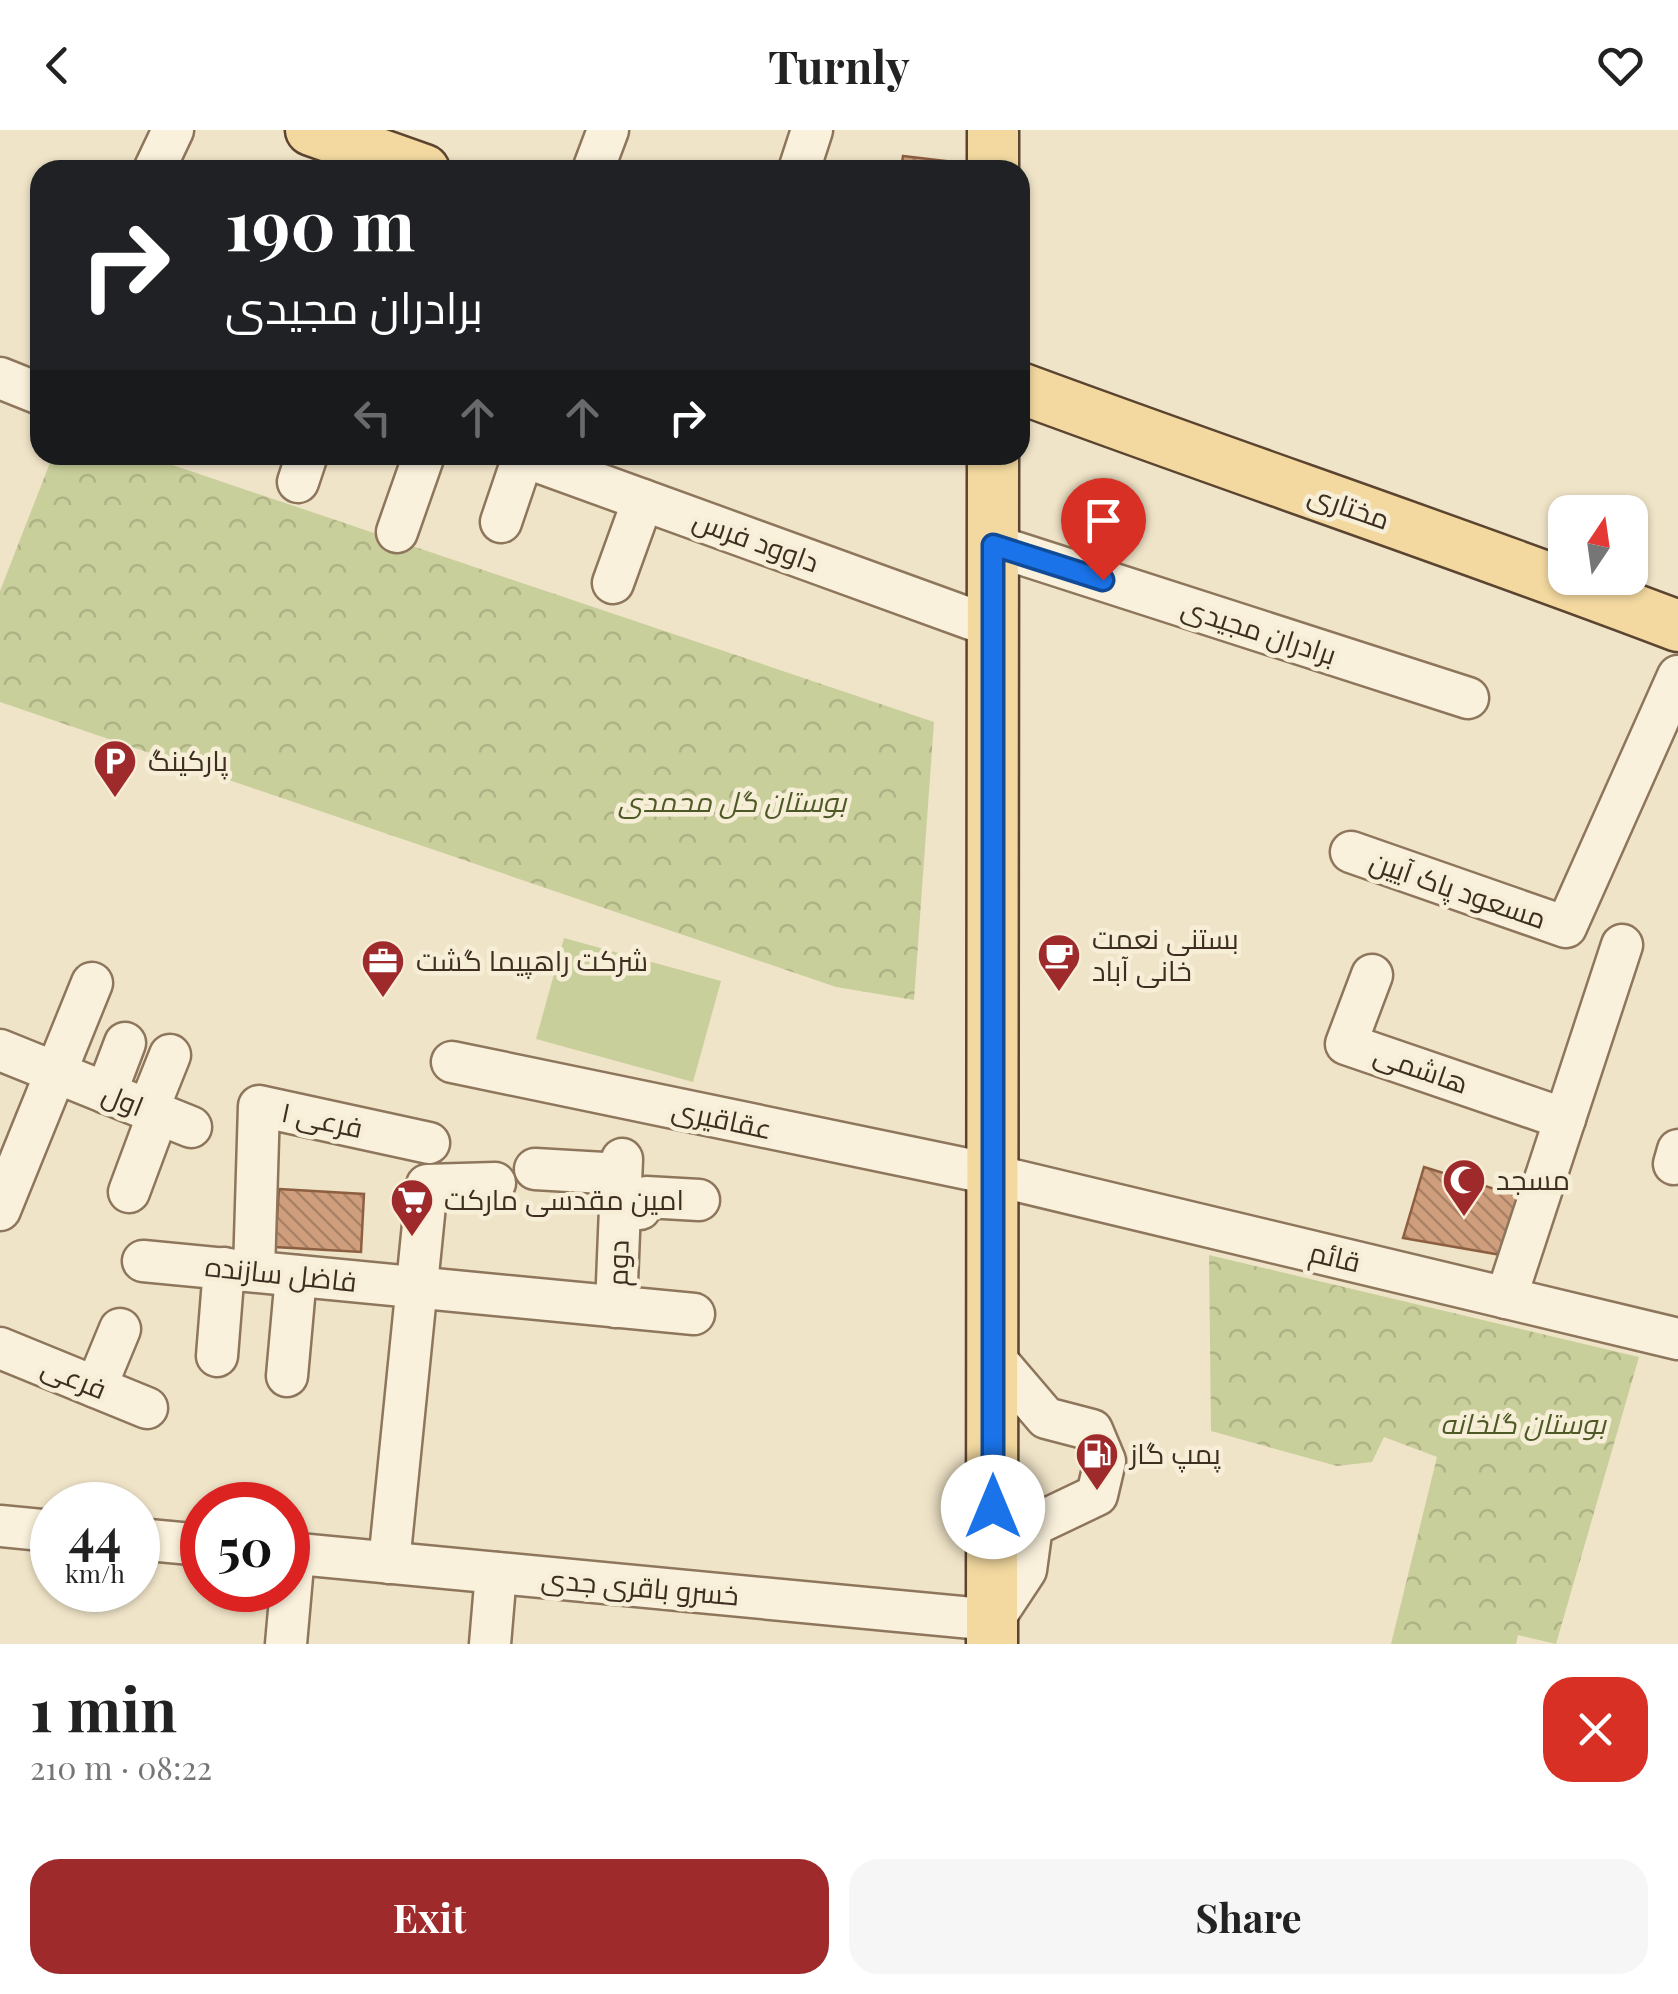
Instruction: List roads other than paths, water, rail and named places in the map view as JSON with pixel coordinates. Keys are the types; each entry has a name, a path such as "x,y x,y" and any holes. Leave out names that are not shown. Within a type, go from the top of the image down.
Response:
{"main road":[{"path":"312,130 396,160"},
{"path":"994,130 994,160"},
{"name":"مختاری","path":"1030,392 1678,626"},
{"path":"992,1632 993,465"}],"street":[{"path":"158,160 172,130"},
{"path":"597,160 608,130"},
{"path":"802,160 812,130"},
{"path":"0,378 30,390"},
{"path":"397,532 420,465"},
{"path":"501,522 518,465"},
{"name":"داوود فرس","path":"546,465 993,627"},
{"path":"613,583 643,500"},
{"name":"برادران مجیدی","path":"993,545 1468,698"},
{"name":"مسعود پاک آیین","path":"1351,852 1566,927 1678,676"},
{"path":"1506,1298 1622,945"},
{"name":"هاشمی","path":"1372,974 1346,1044 1565,1119"},
{"path":"0,1210 92,983"},
{"path":"106,1093 126,1043"},
{"path":"0,1050 54,1072"},
{"path":"129,1192 166,1117 170,1055"},
{"name":"عقاقیری","path":"452,1062 993,1175"},
{"name":"اول","path":"54,1072 166,1117"},
{"name":"فرعی ۱","path":"239,1270 259,1106 429,1143"},
{"path":"535,1169 621,1180 640,1210 646,1197 699,1200"},
{"name":"قائم","path":"993,1175 1678,1338"},
{"name":"دوم","path":"616,1307 621,1180"},
{"path":"389,1563 427,1186 495,1184"},
{"name":"فاضل سازنده","path":"143,1261 694,1314"},
{"path":"218,1356 239,1270"},
{"path":"287,1376 296,1276"},
{"path":"96,1387 120,1328"},
{"name":"فرعی","path":"0,1348 147,1408"},
{"path":"992,1632 1026,1570 1032,1526 1097,1495 1105,1461 1092,1430 1046,1418 993,1356"},
{"path":"0,1526 30,1529"},
{"name":"خسرو باقری جدی","path":"310,1556 496,1573 992,1632"},
{"path":"490,1644 496,1573"},
{"path":"286,1644 288,1612"}],"place":[{"name":"پارکینگ","path":"115,799"},
{"name":"بستنی نعمت خانی آباد","path":"1059,993"},
{"name":"شركت راهپيما گشت","path":"383,999"},
{"name":"مسجد","path":"1464,1218"},
{"name":"امین مقدسی مارکت","path":"412,1238"},
{"name":"پمپ گاز","path":"1097,1492"}],"park label":[{"name":"بوستان گل محمدی","path":"732,802"},
{"name":"بوستان گلخانه","path":"1523,1424"}]}
